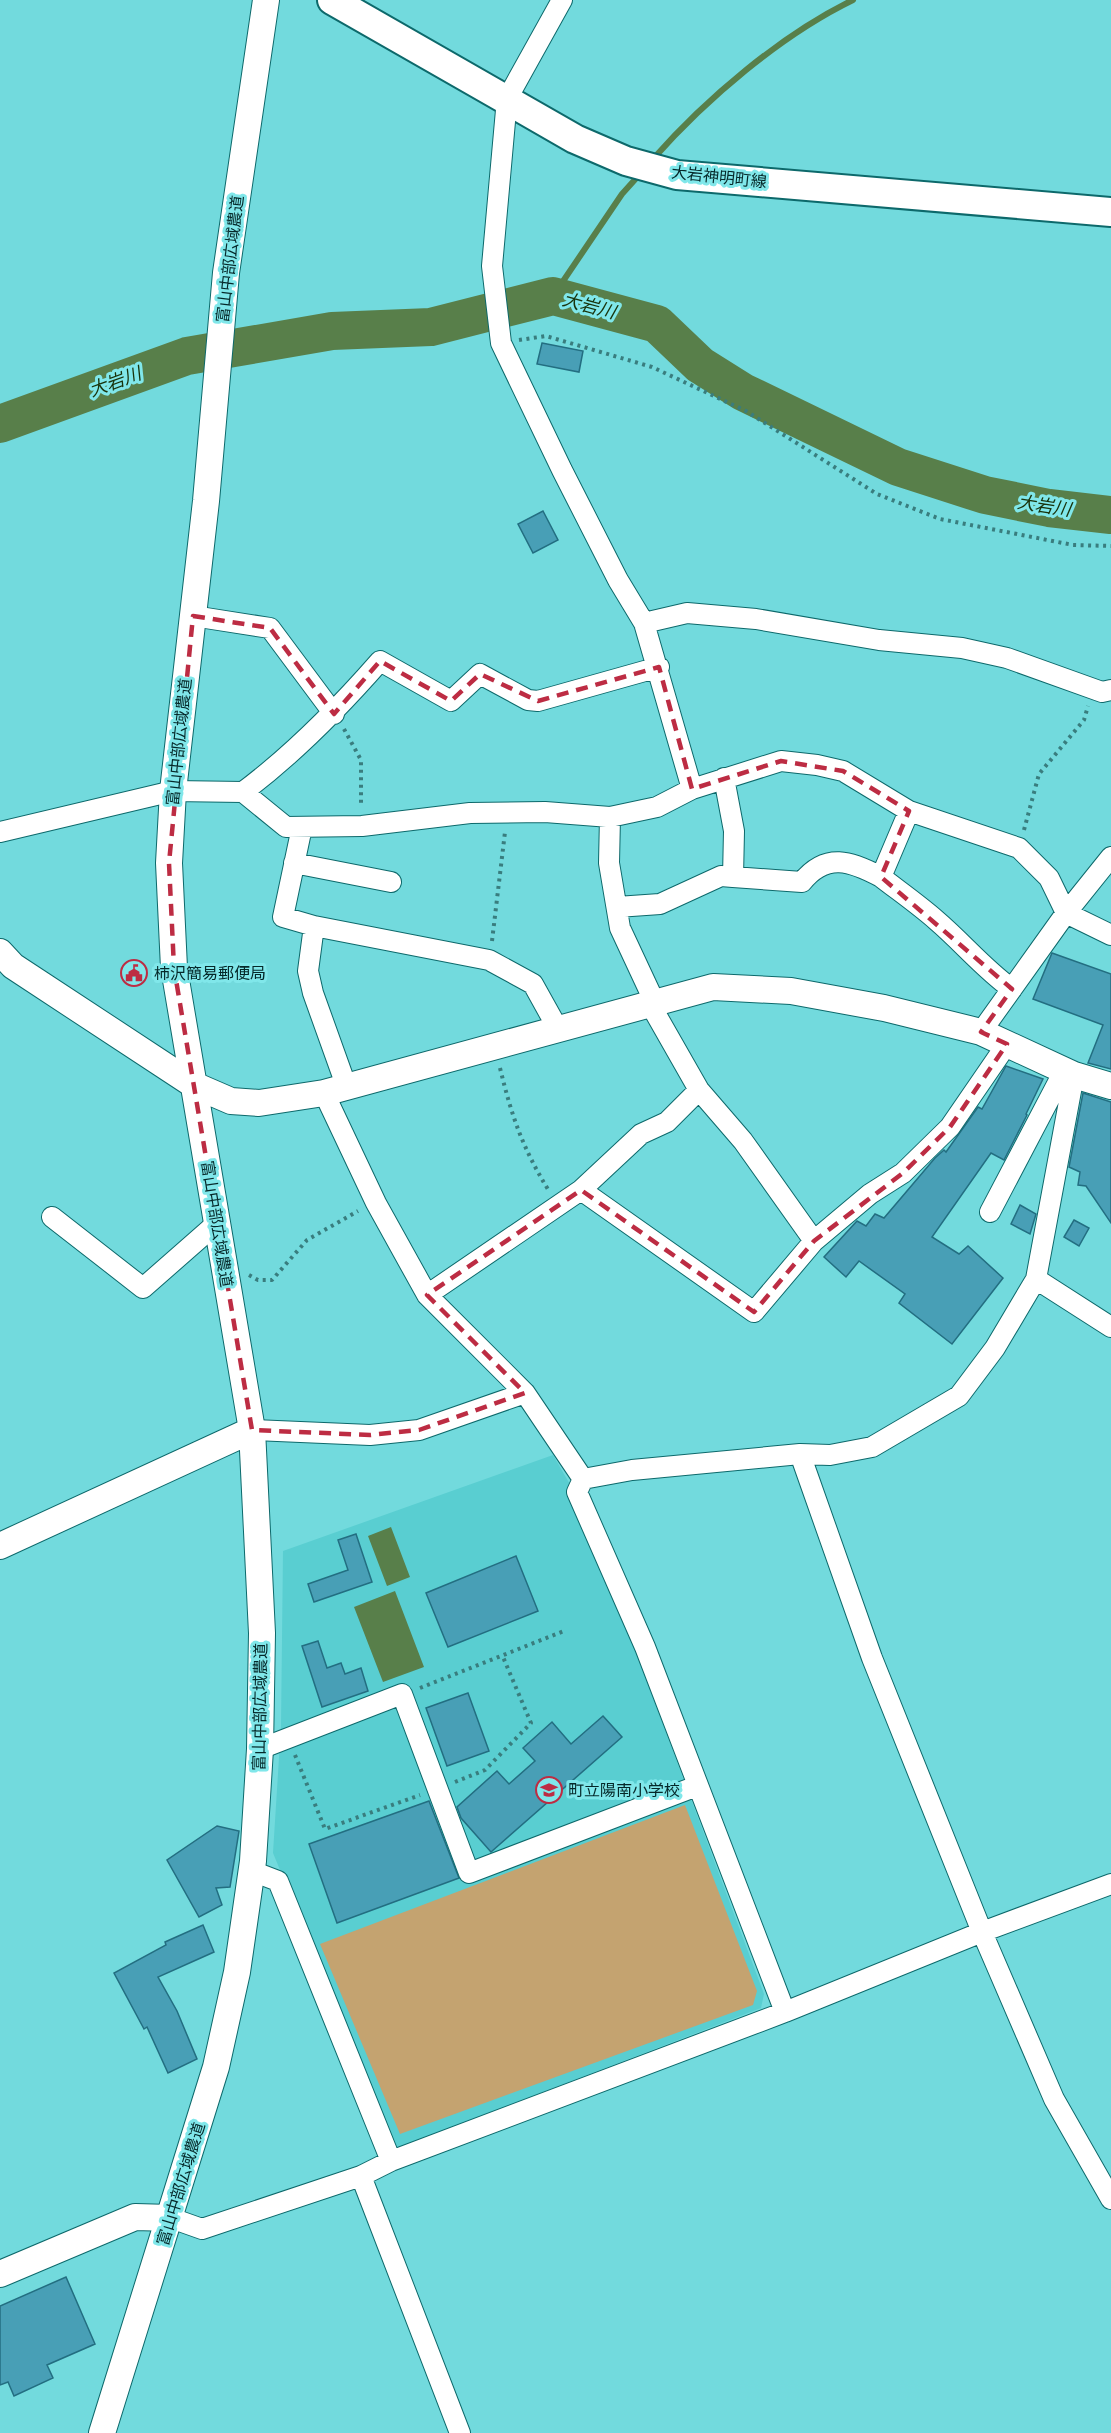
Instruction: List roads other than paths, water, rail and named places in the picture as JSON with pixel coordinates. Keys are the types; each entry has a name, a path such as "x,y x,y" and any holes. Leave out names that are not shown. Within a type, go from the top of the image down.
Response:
{"main road":[{"name":"大岩神明町線","path":"332,0 575,139 626,161 677,175 1111,212"}],"street":[{"name":"富山中部広域農道","path":"102,2433 171,2218 216,2067 237,1972 252,1871 260,1749 262,1633 252,1430 174,968 169,863 173,791 214,417 226,273 266,0"},
{"path":"562,0 507,99 492,266 501,343 618,580 644,622 659,667 692,789"},
{"path":"644,622 687,613 756,619 879,640 962,648 1007,658 1101,689"},
{"path":"193,616 270,628 334,714"},
{"path":"0,832 173,791 243,792 273,769 334,714 380,661 451,701 480,674 528,700 538,701 659,667"},
{"path":"243,792 286,827 362,826 470,813 507,812 610,817 657,807 692,789 781,761 817,765 843,771 909,812 1019,848 1049,878 1066,913 1111,935"},
{"path":"724,778 735,831 733,877"},
{"path":"881,877 909,812"},
{"path":"610,817 609,863 620,928 652,1003 699,1090 743,1141 814,1240"},
{"path":"302,826 283,917 314,926 489,960 533,984 558,1029"},
{"path":"981,1032 1066,913 1111,857"},
{"path":"617,907 660,904 721,876 802,882 812,869 827,862 839,861 881,877 936,919 974,954 987,971 1012,988"},
{"path":"294,863 391,882"},
{"path":"314,926 308,971 336,1091 376,1203 427,1295 525,1393 583,1479"},
{"path":"0,952 13,966 194,1085 231,1101 259,1103 336,1091 713,987 791,991 884,1008 981,1032 1069,1073 1111,1086"},
{"path":"581,1190 754,1312 814,1240 870,1194 903,1173 950,1127 1007,1044"},
{"path":"990,1212 1069,1073"},
{"path":"583,1479 632,1470 800,1454 830,1455 872,1447 959,1396 995,1348 1036,1279 1069,1073"},
{"path":"427,1295 581,1190 641,1134 667,1122 699,1090"},
{"path":"52,1217 143,1288 217,1223"},
{"path":"1036,1279 1111,1327"},
{"path":"0,1546 252,1430 370,1435 419,1430 525,1393"},
{"path":"800,1454 872,1658 982,1932 1053,2100 1111,2199"},
{"path":"583,1479 577,1492 645,1647 785,2012"},
{"path":"260,1749 402,1694 469,1873 697,1786"},
{"path":"252,1871 278,1881 392,2161"},
{"path":"0,2274 135,2217 171,2218 202,2229 361,2175 392,2161 785,2012 982,1932 1111,1884"},
{"path":"361,2175 460,2433"}],"waterway":[{"path":"653,159 696,114 746,70 799,31 853,0"},
{"path":"553,296 622,194 640,174"},
{"name":"大岩川","path":"0,424 187,356 332,331 431,327 553,296 657,324 700,365 743,392 898,467 985,495 1049,508 1111,515"}],"place":[{"name":"柿沢簡易郵便局","path":"134,973"},
{"name":"町立陽南小学校","path":"549,1790"}]}
